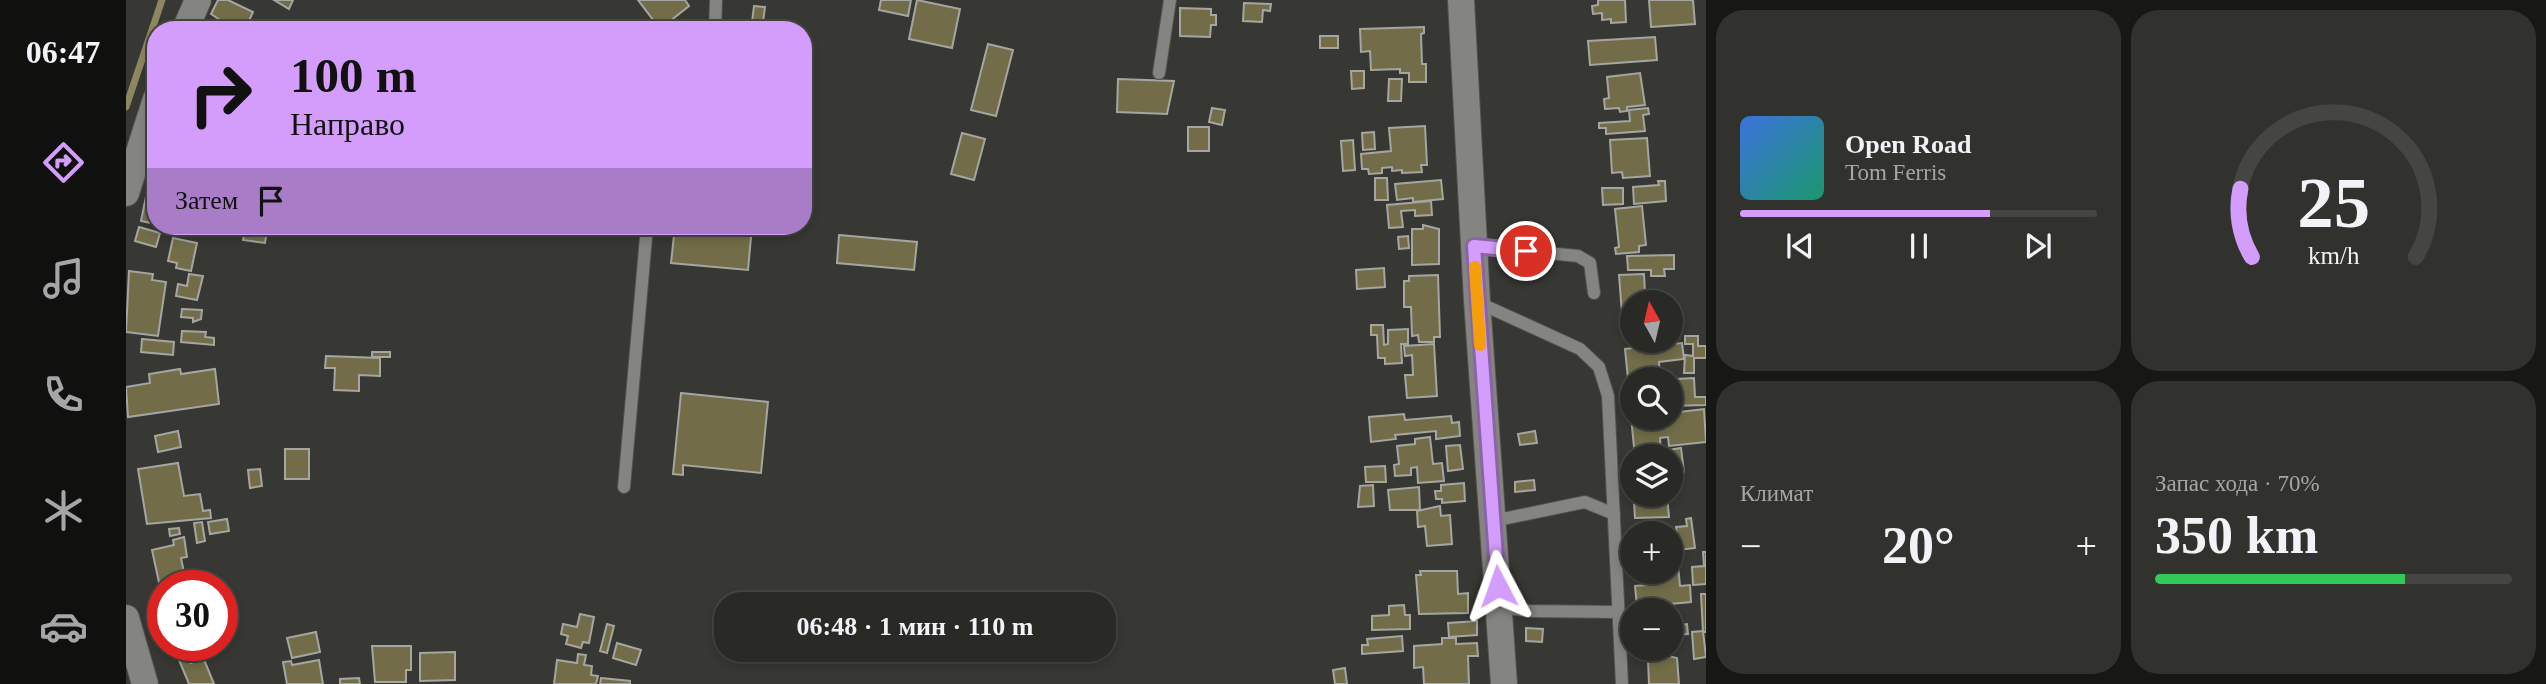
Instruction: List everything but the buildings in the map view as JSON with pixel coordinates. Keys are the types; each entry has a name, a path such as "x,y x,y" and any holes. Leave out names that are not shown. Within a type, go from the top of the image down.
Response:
{"street":[{"path":"189,21 198,0"},
{"path":"1461,0 1477,302 1504,684"},
{"path":"126,193 147,127"},
{"path":"126,618 145,684"}],"lane":[{"path":"715,21 716,0"},
{"path":"1159,73 1170,0"},
{"path":"624,486 646,235"},
{"path":"1474,246 1578,256 1590,263 1594,293"},
{"path":"1477,302 1580,349 1599,367 1608,396 1622,684"},
{"path":"1493,521 1585,502 1614,514"},
{"path":"1499,607 1530,611 1619,612"}],"waterway":[{"path":"155,21 162,0"},
{"path":"126,107 147,45"}],"slow traffic":[{"path":"1475,267 1480,345"}],"route":[{"path":"1498,586 1474,246 1526,251"}]}
